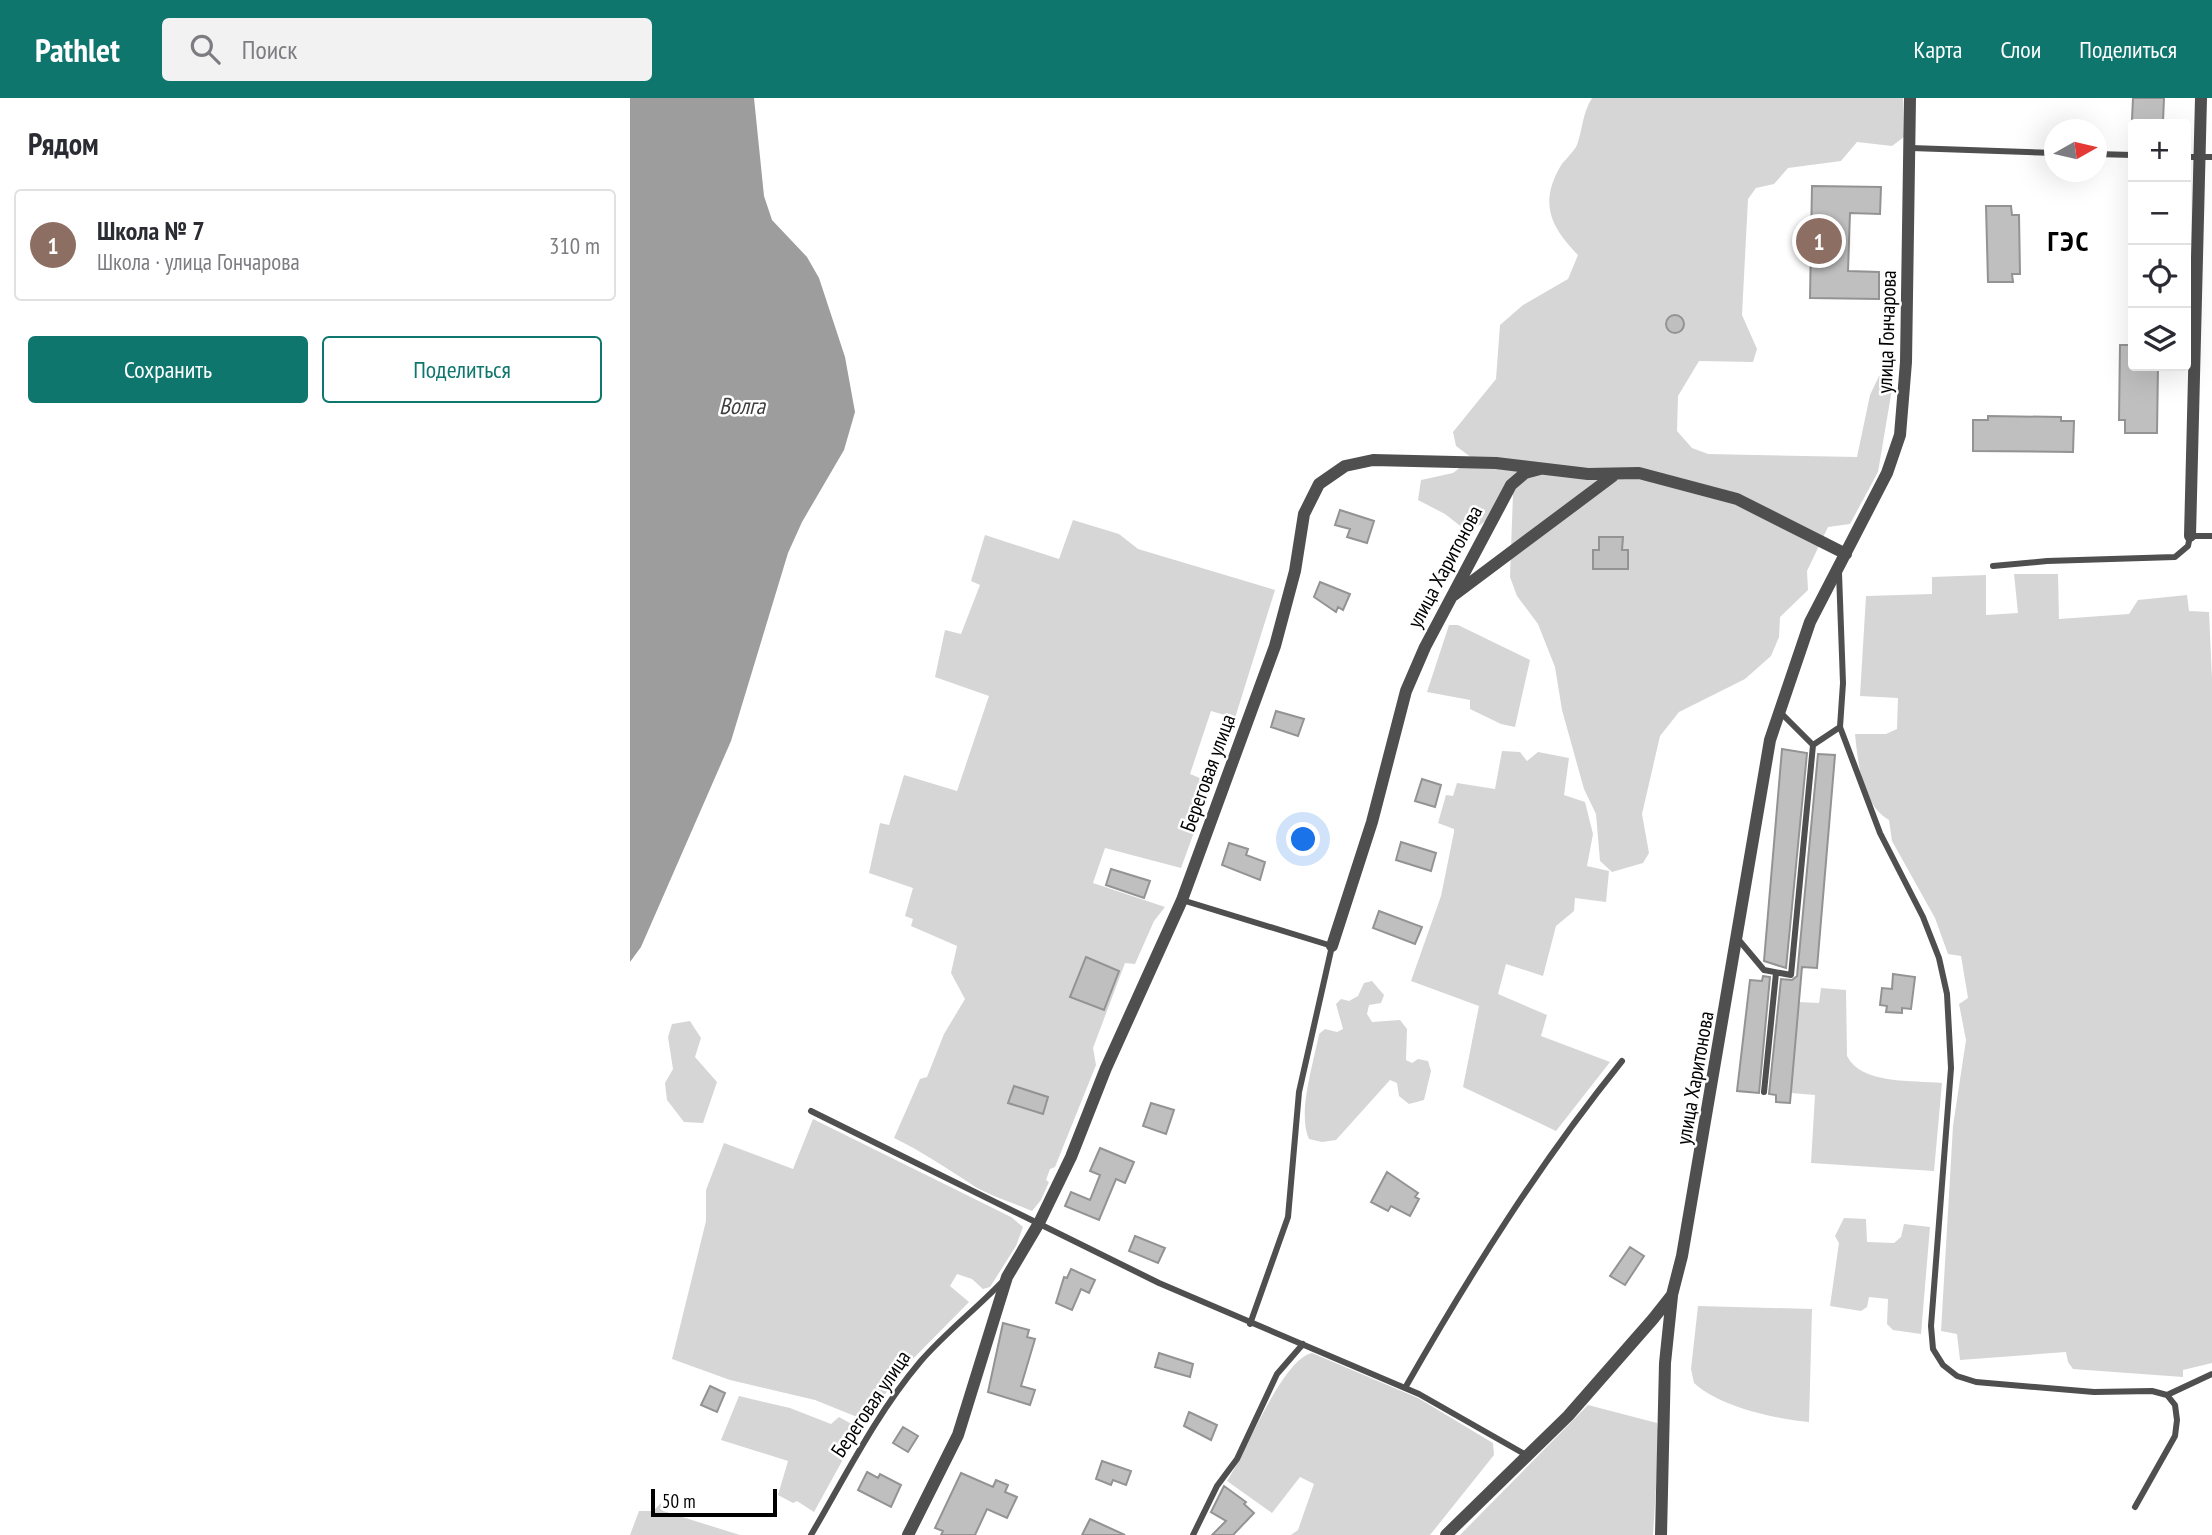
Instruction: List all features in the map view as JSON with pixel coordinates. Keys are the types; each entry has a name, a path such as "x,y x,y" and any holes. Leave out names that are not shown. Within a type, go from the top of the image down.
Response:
{"street":[{"name":"улица Гончарова","path":"1846,555 1887,473 1904,411 1910,98"},
{"path":"2190,536 2201,98"},
{"name":"Береговая улица","path":"908,1535 958,1435 1007,1277 1039,1223 1070,1157 1106,1068 1182,900 1275,646 1295,571 1304,514 1320,484 1345,466 1373,460 1496,463 1652,475 1737,499 1846,555"},
{"name":"улица Харитонова","path":"1332,946 1372,822 1406,691 1451,597 1511,485 1525,473 1544,468"},
{"path":"1451,597 1601,483 1618,474"},
{"name":"улица Харитонова","path":"1446,1535 1567,1416 1672,1295 1682,1256 1738,939 1766,760 1800,645 1820,598 1846,555"},
{"path":"1661,1535 1665,1363 1672,1295"}],"lane":[{"path":"1911,148 2044,153"},
{"path":"2107,154 2128,155"},
{"path":"1993,566 2047,561 2175,557 2189,547 2190,536 2212,536"},
{"path":"1838,567 1843,683 1840,727 1880,833 1923,916 1947,994 1951,1069 1931,1326 1933,1349 1943,1365 1957,1376 1976,1381 2058,1386 2094,1392 2152,1391 2166,1395 2175,1405 2178,1420 2175,1436 2135,1507"},
{"path":"1779,711 1813,745"},
{"path":"1813,745 1840,727"},
{"path":"1738,939 1758,965 1776,973 1791,975 1813,745"},
{"path":"1182,900 1332,946 1298,1092 1290,1205 1250,1324"},
{"path":"1764,1092 1776,973"},
{"path":"1405,1388 1460,1289 1544,1163 1622,1061"},
{"path":"811,1111 1158,1283 1405,1388 1481,1427 1528,1456"},
{"name":"Береговая улица","path":"811,1535 867,1439 904,1384 961,1319 1007,1277"},
{"path":"1193,1535 1217,1486 1237,1459 1277,1374 1303,1344"},
{"path":"2166,1395 2212,1374"}],"shaded area":[{"path":"1592,98 1903,98 1904,137 1892,146 1857,142 1841,161 1788,168 1774,184 1756,188 1748,199 1742,315 1757,349 1753,362 1699,361 1678,396 1677,431 1692,448 1708,454 1857,457 1870,395 1879,376 1888,376 1893,383 1878,472 1850,524 1828,527 1807,571 1808,590 1780,617 1779,637 1771,656 1745,679 1679,712 1660,736 1642,814 1649,853 1643,863 1612,872 1600,861 1596,814 1584,789 1562,710 1555,667 1538,624 1517,596 1510,577 1513,494 1493,517 1468,532 1445,514 1418,500 1421,480 1453,473 1472,458 1456,446 1453,432 1496,379 1500,325 1523,305 1568,279 1578,255 1555,225 1549,204 1550,192 1560,167 1577,145 1584,115"},
{"path":"1073,520 1119,534 1138,549 1275,590 1235,718 1211,711 1190,774 1212,783 1181,868 1105,848 1093,883 1165,907 1154,921 1135,964 1125,963 1093,1048 1096,1065 1055,1167 1050,1169 1046,1180 1049,1182 1041,1200 1032,1211 975,1187 923,1153 894,1138 920,1079 927,1077 944,1034 965,999 951,973 957,946 911,926 913,919 905,916 913,888 869,873 880,823 889,825 904,775 957,791 989,696 935,677 945,630 961,634 980,585 971,581 985,535 1059,559"},
{"path":"2014,574 2058,574 2059,619 2129,614 2138,600 2187,595 2189,611 2209,612 2212,679 2212,1363 2183,1370 2183,1377 2073,1369 2066,1352 1960,1360 1957,1334 1941,1331 1953,1126 1966,1040 1959,1004 1968,998 1961,956 1948,954 1935,918 1892,841 1889,820 1873,804 1863,782 1855,734 1886,734 1897,729 1898,698 1860,696 1866,596 1932,594 1932,577 1986,575 1986,615 2018,613"},
{"path":"1449,625 1458,625 1530,660 1515,727 1501,724 1470,709 1470,700 1427,692"},
{"path":"1502,751 1520,752 1527,761 1538,752 1569,758 1564,795 1585,802 1593,834 1587,866 1609,871 1606,902 1575,898 1574,911 1556,926 1543,976 1506,964 1498,994 1547,1015 1541,1036 1610,1062 1556,1131 1463,1087 1479,1006 1411,981 1441,896 1454,832 1454,829 1438,823 1446,795 1453,796 1457,783 1495,789"},
{"path":"1372,981 1384,995 1381,1003 1369,1005 1367,1014 1372,1022 1400,1020 1407,1029 1406,1060 1412,1063 1418,1059 1428,1061 1431,1071 1424,1100 1409,1104 1399,1096 1397,1083 1390,1080 1336,1140 1322,1142 1309,1139 1305,1116 1306,1102 1319,1034 1325,1029 1337,1032 1343,1029 1336,1004 1341,999 1349,1001 1358,996 1364,983"},
{"path":"1821,988 1846,990 1847,1056 1854,1065 1864,1072 1889,1079 1942,1083 1934,1171 1811,1163 1815,1095 1791,1093 1798,1002 1819,1003"},
{"path":"690,1021 701,1038 695,1057 717,1082 703,1123 684,1122 667,1100 665,1083 673,1069 668,1037 672,1024"},
{"path":"813,1119 1011,1217 1023,1227 1016,1246 990,1287 983,1289 972,1279 957,1274 950,1286 969,1302 899,1373 870,1417 862,1419 815,1400 730,1380 672,1359 706,1221 706,1190 724,1143 793,1169"},
{"path":"1844,1218 1866,1219 1867,1242 1894,1243 1901,1237 1904,1224 1930,1227 1921,1334 1893,1330 1887,1324 1888,1299 1869,1297 1867,1307 1861,1311 1830,1306 1839,1243 1835,1236"},
{"path":"1698,1306 1812,1309 1809,1422 1780,1418 1733,1405 1694,1383 1691,1369"},
{"path":"1312,1353 1418,1398 1493,1443 1494,1455 1430,1535 1291,1535 1298,1530 1314,1484 1300,1477 1272,1513 1227,1481 1277,1389 1301,1359"},
{"path":"739,1396 790,1408 831,1424 839,1417 857,1427 858,1432 814,1512 797,1501 793,1503 778,1495 788,1461 721,1440"},
{"path":"1588,1405 1657,1423 1659,1440 1653,1535 1460,1535"},
{"path":"661,1503 663,1511 740,1535 630,1535 639,1511 653,1511"}],"water":[{"name":"Волга","path":"630,98 754,98 764,196 772,220 807,257 819,278 845,357 855,412 844,450 802,522 788,553 731,741 641,947 630,962"}],"building":[{"path":"2133,98 2164,98 2163,119 2132,119"},
{"path":"1812,186 1881,187 1880,214 1850,213 1848,271 1879,272 1879,299 1810,298"},
{"path":"1986,206 2011,206 2012,215 2019,215 2020,274 2012,274 2013,282 1988,282"},
{"path":"1675,315 1683,320 1684,324 1679,332 1675,333 1667,328 1666,324 1671,316"},
{"path":"2120,345 2128,345 2128,371 2158,371 2157,433 2125,433 2125,420 2119,420"},
{"path":"1988,416 2061,417 2061,421 2074,421 2073,452 1973,451 1973,420 1988,420"},
{"path":"1340,510 1374,521 1367,543 1347,537 1350,529 1335,525"},
{"path":"1599,537 1623,537 1622,550 1628,550 1628,569 1593,569 1593,550 1599,550"},
{"path":"1320,582 1350,594 1343,610 1338,607 1336,612 1314,597"},
{"path":"1276,711 1304,719 1298,736 1271,727"},
{"path":"1782,749 1807,753 1786,968 1764,961"},
{"path":"1818,754 1835,755 1817,968 1802,967 1790,1103 1776,1102 1776,1095 1769,1094 1781,979 1792,980 1797,976"},
{"path":"1422,779 1441,785 1435,807 1415,801"},
{"path":"1401,842 1436,853 1431,871 1396,860"},
{"path":"1229,843 1248,849 1246,855 1265,862 1260,880 1222,865"},
{"path":"1111,869 1150,881 1144,898 1106,885"},
{"path":"1379,911 1422,927 1415,944 1373,928"},
{"path":"1086,957 1119,971 1104,1010 1070,997"},
{"path":"1893,974 1915,977 1911,1009 1902,1008 1902,1013 1886,1012 1887,1006 1880,1005 1882,988 1892,989"},
{"path":"1763,976 1770,977 1759,1093 1737,1091 1750,980 1762,981"},
{"path":"1014,1086 1048,1097 1043,1114 1008,1103"},
{"path":"1151,1103 1174,1110 1166,1134 1143,1126"},
{"path":"1100,1148 1134,1162 1125,1183 1116,1179 1099,1220 1065,1206 1071,1192 1090,1200 1100,1175 1090,1171"},
{"path":"1387,1172 1418,1193 1415,1197 1419,1199 1410,1216 1391,1206 1388,1211 1371,1202"},
{"path":"1135,1236 1165,1248 1158,1263 1129,1251"},
{"path":"1630,1247 1644,1256 1625,1285 1610,1276"},
{"path":"1071,1269 1095,1280 1089,1293 1081,1289 1072,1310 1056,1303 1064,1277 1067,1278"},
{"path":"1003,1323 1029,1330 1027,1337 1035,1339 1021,1386 1035,1390 1030,1405 988,1392"},
{"path":"1159,1353 1193,1364 1190,1377 1155,1367"},
{"path":"710,1386 725,1393 717,1412 701,1405"},
{"path":"1189,1412 1217,1425 1211,1440 1184,1426"},
{"path":"903,1427 918,1436 908,1452 893,1443"},
{"path":"1102,1461 1131,1471 1126,1485 1113,1480 1111,1485 1096,1479"},
{"path":"867,1472 878,1478 880,1474 901,1485 891,1507 858,1490"},
{"path":"961,1473 993,1487 996,1480 1008,1485 1005,1492 1017,1497 1007,1518 987,1509 975,1535 941,1535 943,1531 935,1528"},
{"path":"1224,1486 1246,1502 1244,1504 1254,1513 1233,1535 1212,1535 1226,1521 1211,1512"},
{"path":"1090,1519 1125,1535 1082,1535"}],"place":[{"name":"Школа № 7","path":"1819,241"}],"district":[{"name":"ГЭС","path":"2069,241"}]}
